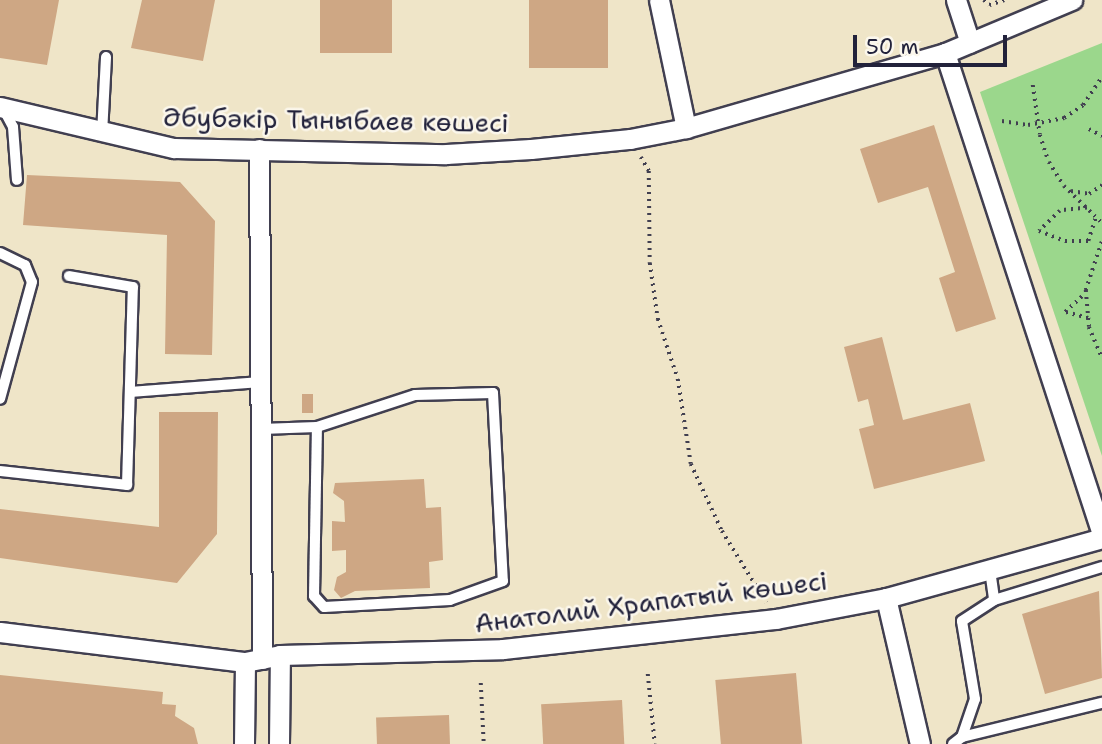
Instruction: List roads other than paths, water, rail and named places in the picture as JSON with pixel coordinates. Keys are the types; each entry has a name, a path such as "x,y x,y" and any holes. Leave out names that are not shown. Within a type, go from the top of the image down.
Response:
{"street":[{"path":"659,0 686,128"},
{"path":"956,0 970,43"},
{"name":"Әбубәкір Тыныбаев көшесі","path":"1,108 102,134 174,148 446,154 630,139 686,128 945,53 1072,0"},
{"path":"945,53 1102,536"},
{"path":"259,149 262,658 279,744"},
{"name":"Анатолий Храпатый көшесі","path":"0,632 262,658 503,649 776,619 886,598 1102,536"},
{"path":"886,598 920,744"},
{"path":"244,744 262,658"}],"lane":[{"path":"102,134 106,57"},
{"path":"1,108 13,127 17,180"},
{"path":"0,253 25,264 32,282 0,399"},
{"path":"0,471 127,485 134,287 69,276"},
{"path":"130,392 261,382"},
{"path":"261,429 317,426 415,395 494,393 503,581 450,600 324,607 314,596 317,426"},
{"path":"957,740 975,699 962,621 994,600 1102,567"},
{"path":"990,570 994,600"},
{"path":"957,740 1102,703"}]}
